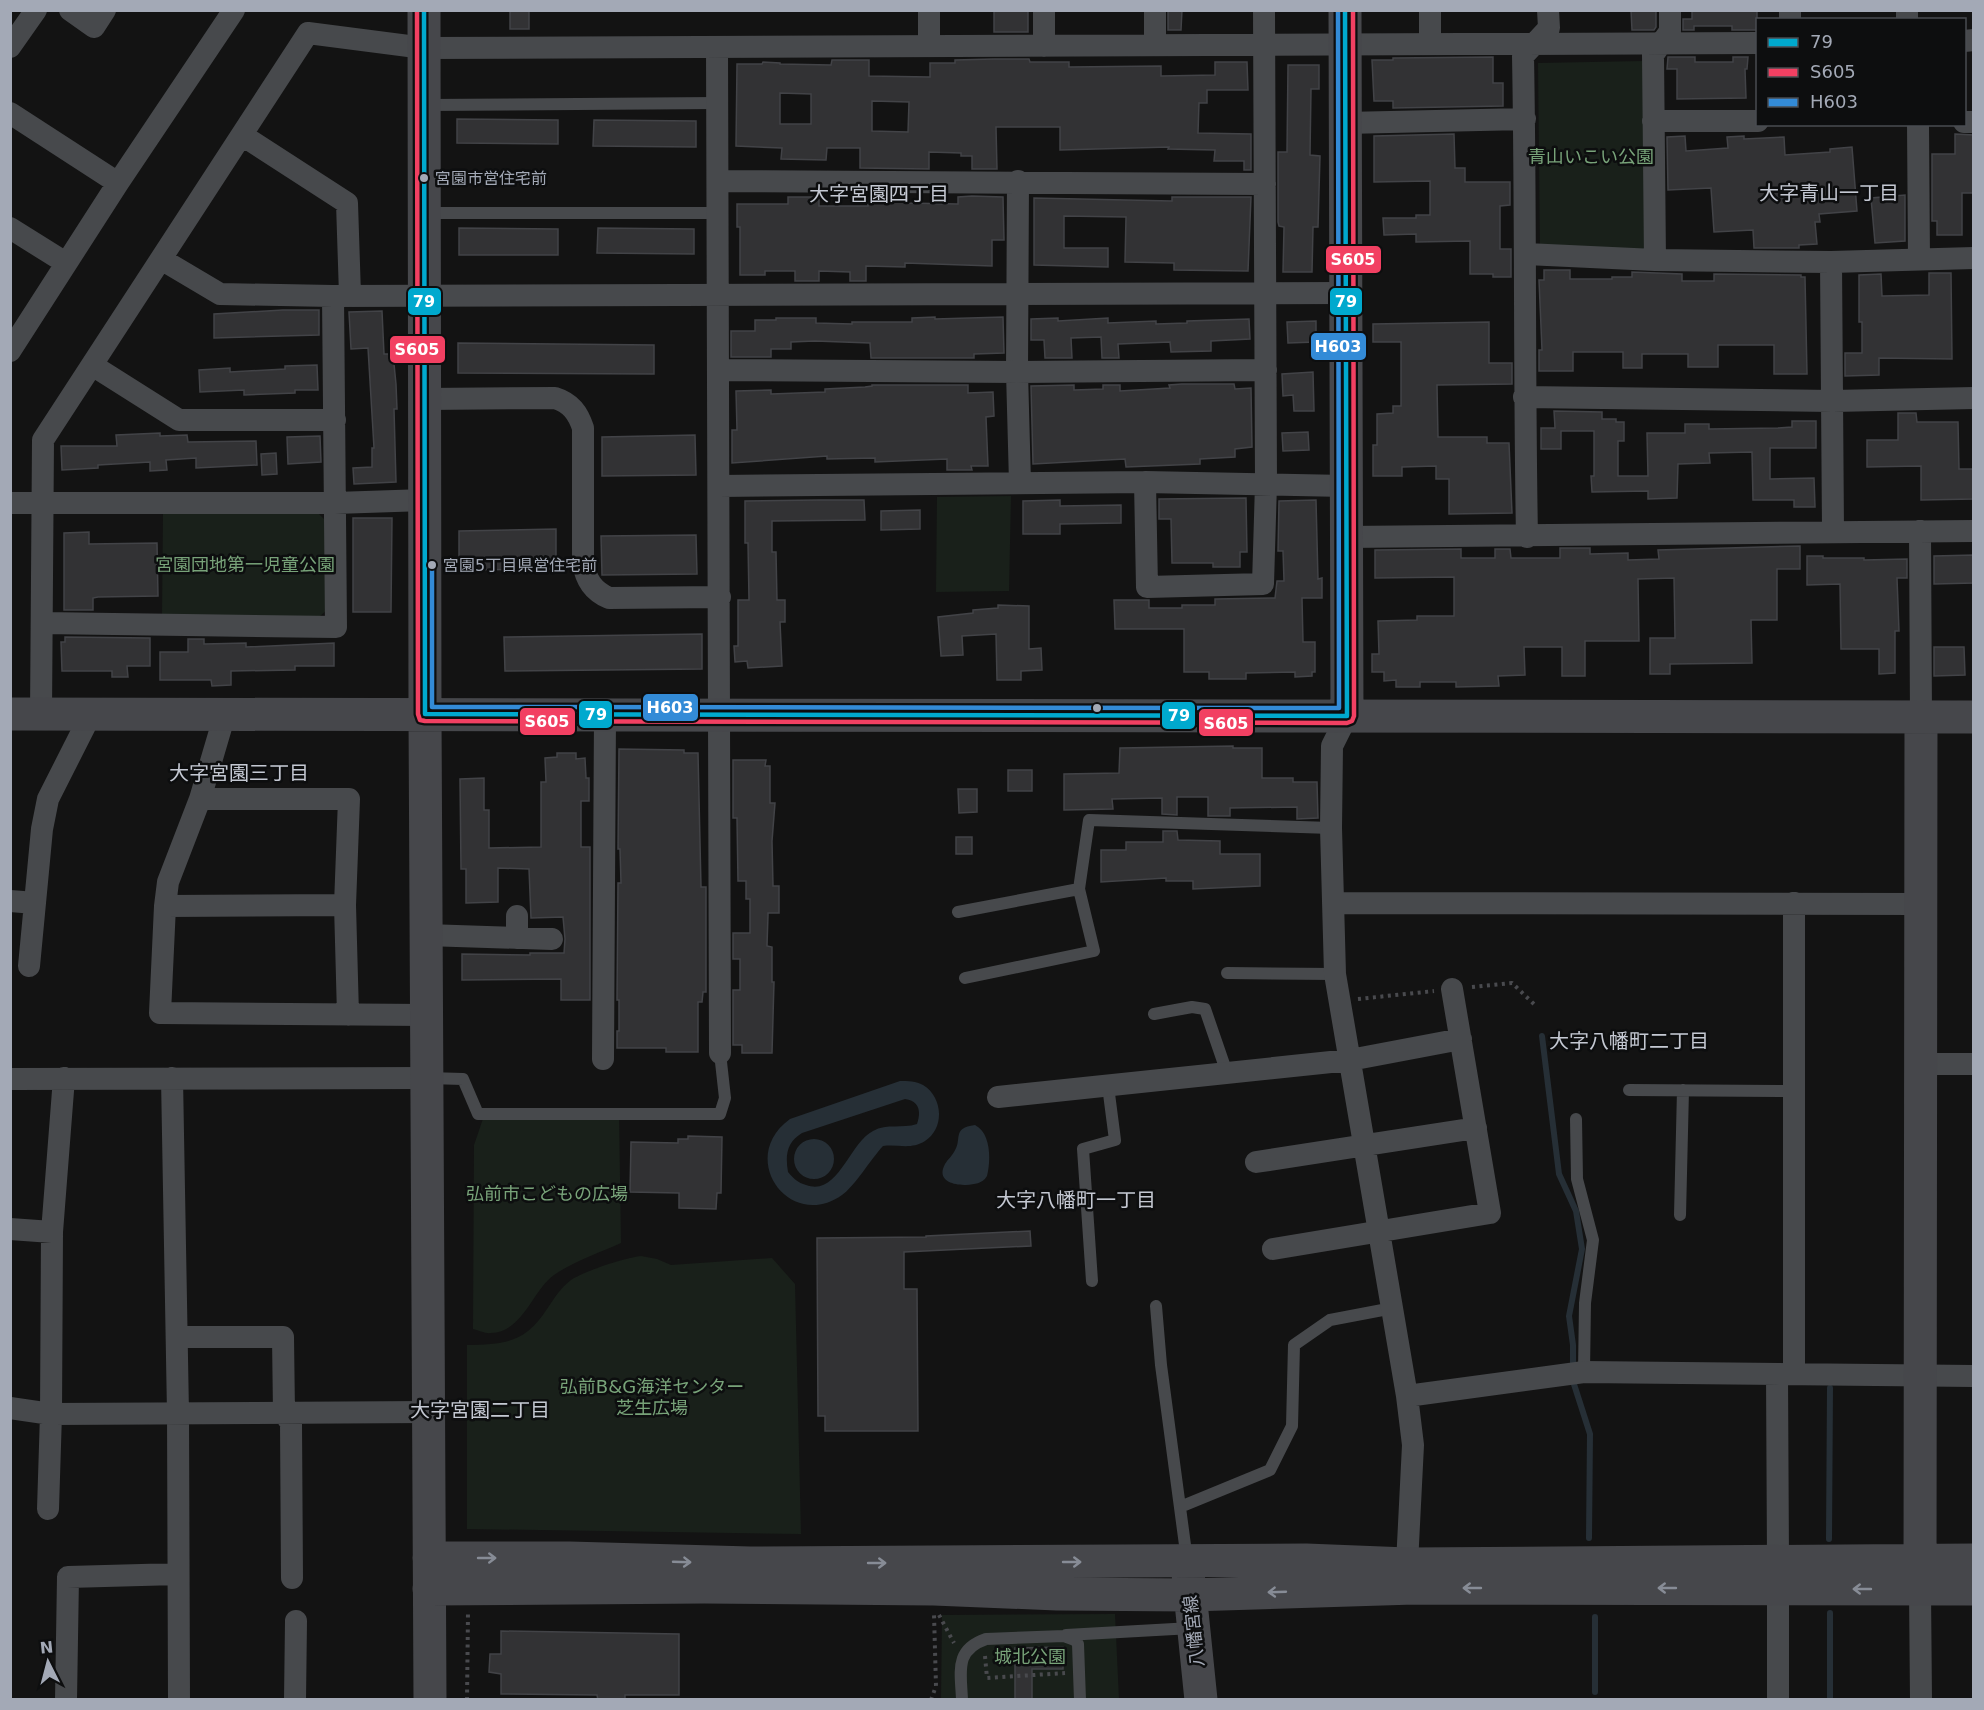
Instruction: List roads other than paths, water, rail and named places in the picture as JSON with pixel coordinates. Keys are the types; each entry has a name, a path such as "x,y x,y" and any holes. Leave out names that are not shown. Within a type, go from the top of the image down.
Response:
{"street":[{"path":"10,47 36,10"},
{"path":"70,10 94,27 105,10"},
{"path":"10,351 118,183 234,10"},
{"path":"424,10 430,1700"},
{"path":"929,10 929,46"},
{"path":"1044,10 1044,46"},
{"path":"1155,10 1155,45"},
{"path":"1145,482 1147,587 1263,584 1266,484 1264,10"},
{"path":"1344,10 1347,716 1332,747 1331,828 1335,974 1393,1308 1413,1445 1407,1564"},
{"path":"1430,10 1430,44"},
{"path":"1527,537 1524,397 1526,254 1523,56 1549,28 1548,10"},
{"path":"1655,260 1653,56 1670,31 1670,10"},
{"path":"1756,43 424,48 308,33 43,440 42,623 26,714 1974,717"},
{"path":"717,47 721,715 720,1053"},
{"path":"10,113 118,183"},
{"path":"1345,123 1525,119"},
{"path":"1653,121 1756,121"},
{"path":"1918,126 1919,259"},
{"path":"42,623 336,627 334,420 347,203 242,135"},
{"path":"718,181 1265,184"},
{"path":"1018,181 1017,372 1020,483"},
{"path":"10,228 66,263"},
{"path":"1526,254 1655,260 1831,262 1974,258"},
{"path":"161,259 220,294 342,296 1346,293"},
{"path":"1831,262 1833,531"},
{"path":"92,365 179,420 334,420"},
{"path":"719,370 1017,372 1266,370"},
{"path":"1524,397 1833,401 1974,398"},
{"path":"425,399 555,398 566,402 574,410 583,428 583,563 590,584 597,593 609,598 720,597"},
{"path":"719,486 1145,482 1346,486"},
{"path":"10,503 335,503 424,500"},
{"path":"1920,531 1921,1700"},
{"path":"1346,537 1974,531"},
{"path":"29,966 42,829 48,799 91,714"},
{"path":"225,714 200,798 168,882 160,1013 426,1015"},
{"path":"603,1059 605,715"},
{"path":"200,798 349,799 345,905 348,1015"},
{"path":"10,901 35,903"},
{"path":"1333,903 1921,904"},
{"path":"1778,1700 1778,1575 1794,1091 1794,903"},
{"path":"165,906 345,905"},
{"path":"426,935 517,927 552,939"},
{"path":"1272,1249 1490,1213 1452,989"},
{"path":"998,1097 1350,1060 1461,1039"},
{"path":"1921,1064 1974,1064"},
{"path":"10,1078 427,1078"},
{"path":"48,1509 52,1232 64,1078"},
{"path":"172,1078 178,1413 179,1700"},
{"path":"1256,1162 1476,1128"},
{"path":"10,1229 52,1232"},
{"path":"177,1337 283,1337 284,1413 291,1423 292,1578"},
{"path":"1407,1396 1584,1372 1974,1376"},
{"path":"10,1408 51,1414 428,1412"},
{"path":"429,1574 568,1558 750,1563 1306,1560 1778,1575 1920,1575 1974,1589"},
{"path":"1920,1575 1974,1560"},
{"name":"八幡宮線","path":"1187,1562 1201,1700"},
{"path":"66,1700 68,1577 178,1574"},
{"path":"429,1574 796,1588 1190,1595 1778,1575"},
{"path":"295,1700 296,1621"}],"lane":[{"path":"424,105 718,103"},
{"path":"424,213 718,213"},
{"path":"965,978 1094,951 1079,889 1089,820 1331,828"},
{"path":"958,912 1079,889"},
{"path":"1227,973 1335,974"},
{"path":"1154,1014 1192,1007 1205,1009 1227,1073"},
{"path":"427,1078 463,1079 478,1114 720,1114 725,1098 720,1053"},
{"path":"1092,1281 1083,1149 1115,1140 1108,1086"},
{"path":"1629,1090 1794,1091"},
{"path":"1680,1215 1683,1090"},
{"path":"1576,1119 1578,1179 1593,1240 1585,1303 1584,1372"},
{"path":"1156,1306 1161,1365 1187,1562"},
{"path":"1180,1507 1270,1470 1292,1426 1294,1346 1330,1320 1393,1308"},
{"path":"962,1700 960,1662 967,1650 986,1639 1194,1628"},
{"path":"1065,1635 1078,1644 1080,1700"}],"waterway":[{"path":"1542,1036 1559,1174 1576,1211 1582,1249 1569,1316 1573,1368"},
{"path":"1572,1378 1590,1434 1589,1538"},
{"path":"1829,1539 1830,1388"},
{"path":"1830,1613 1830,1700"},
{"path":"1595,1617 1595,1692"}],"place":[{"name":"宮園市営住宅前","path":"424,178"},
{"name":"宮園5丁目県営住宅前","path":"432,565"}],"district":[{"name":"大字青山一丁目","path":"1829,193"},
{"name":"大字宮園四丁目","path":"879,194"},
{"name":"大字宮園三丁目","path":"239,773"},
{"name":"大字八幡町二丁目","path":"1629,1041"},
{"name":"大字八幡町一丁目","path":"1076,1200"},
{"name":"大字宮園二丁目","path":"480,1410"}],"park label":[{"name":"青山いこい公園","path":"1591,157"},
{"name":"宮園団地第一児童公園","path":"245,565"},
{"name":"弘前市こどもの広場","path":"547,1194"},
{"name":"弘前B&G海洋センター 芝生広場","path":"652,1397"},
{"name":"城北公園","path":"1030,1657"}]}
